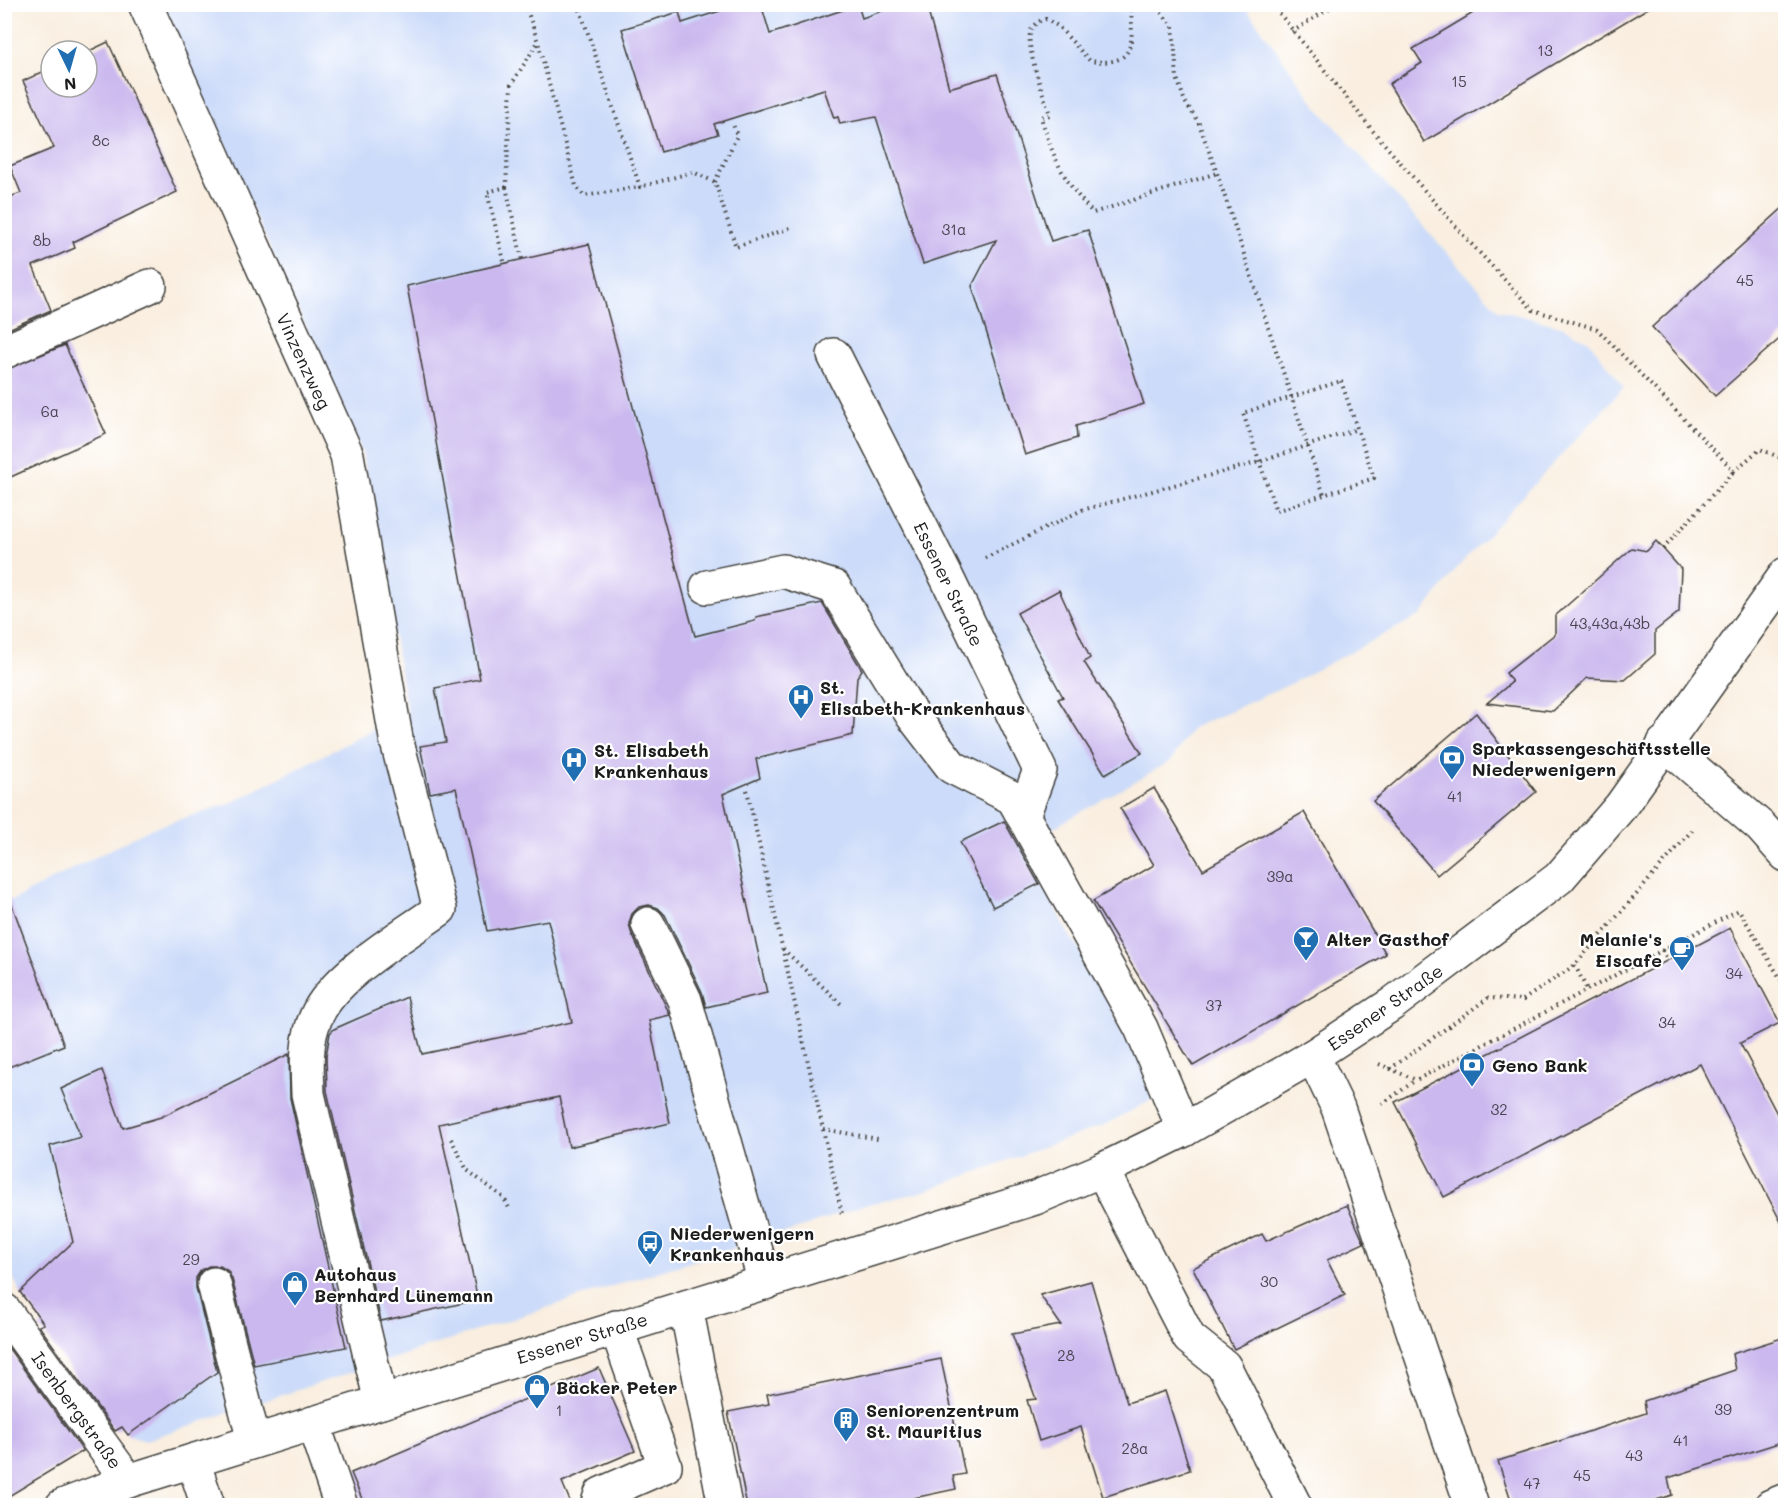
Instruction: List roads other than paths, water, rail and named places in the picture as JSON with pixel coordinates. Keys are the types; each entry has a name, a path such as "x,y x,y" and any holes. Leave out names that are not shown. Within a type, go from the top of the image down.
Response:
{"street":[{"name":"Vinzenzweg","path":"145,4 347,455 396,738 440,909 347,977 329,995 315,1017 307,1056 308,1094 381,1402"},
{"path":"4,352 150,286"},
{"name":"Essener Straße","path":"834,355 947,578 1040,770 1023,816"},
{"path":"707,587 783,571 834,586 912,715 952,766 1013,798 1141,1028 1184,1130"},
{"name":"Essener Straße","path":"62,1506 128,1480 1035,1198 1102,1170 1184,1130 1322,1050 1392,1004 1559,878 1621,806 1785,574"},
{"path":"1664,743 1761,827 1785,855"},
{"path":"648,924 685,1000 765,1282"},
{"path":"1322,1050 1338,1108 1472,1506"},
{"path":"1102,1170 1189,1338 1224,1366 1295,1506"},
{"path":"214,1284 254,1442"},
{"path":"686,1307 725,1506"},
{"name":"Isenbergstraße","path":"4,1310 128,1480"},
{"path":"597,1506 602,1494 665,1466 616,1327"},
{"path":"313,1423 341,1506"},
{"path":"193,1461 207,1506"},
{"path":"1771,1506 1785,1500"}],"place":[{"name":"St. Elisabeth-Krankenhaus","path":"801,720"},
{"name":"Sparkassengeschäftsstelle Niederwenigern","path":"1452,781"},
{"name":"St. Elisabeth Krankenhaus","path":"574,783"},
{"name":"Alter Gasthof","path":"1306,962"},
{"name":"Melanie's Eiscafe","path":"1682,972"},
{"name":"Geno Bank","path":"1472,1088"},
{"name":"Niederwenigern Krankenhaus","path":"650,1266"},
{"name":"Autohaus Bernhard Lünemann","path":"295,1307"},
{"name":"Bäcker Peter","path":"537,1410"},
{"name":"Seniorenzentrum St. Mauritius","path":"846,1443"}]}
